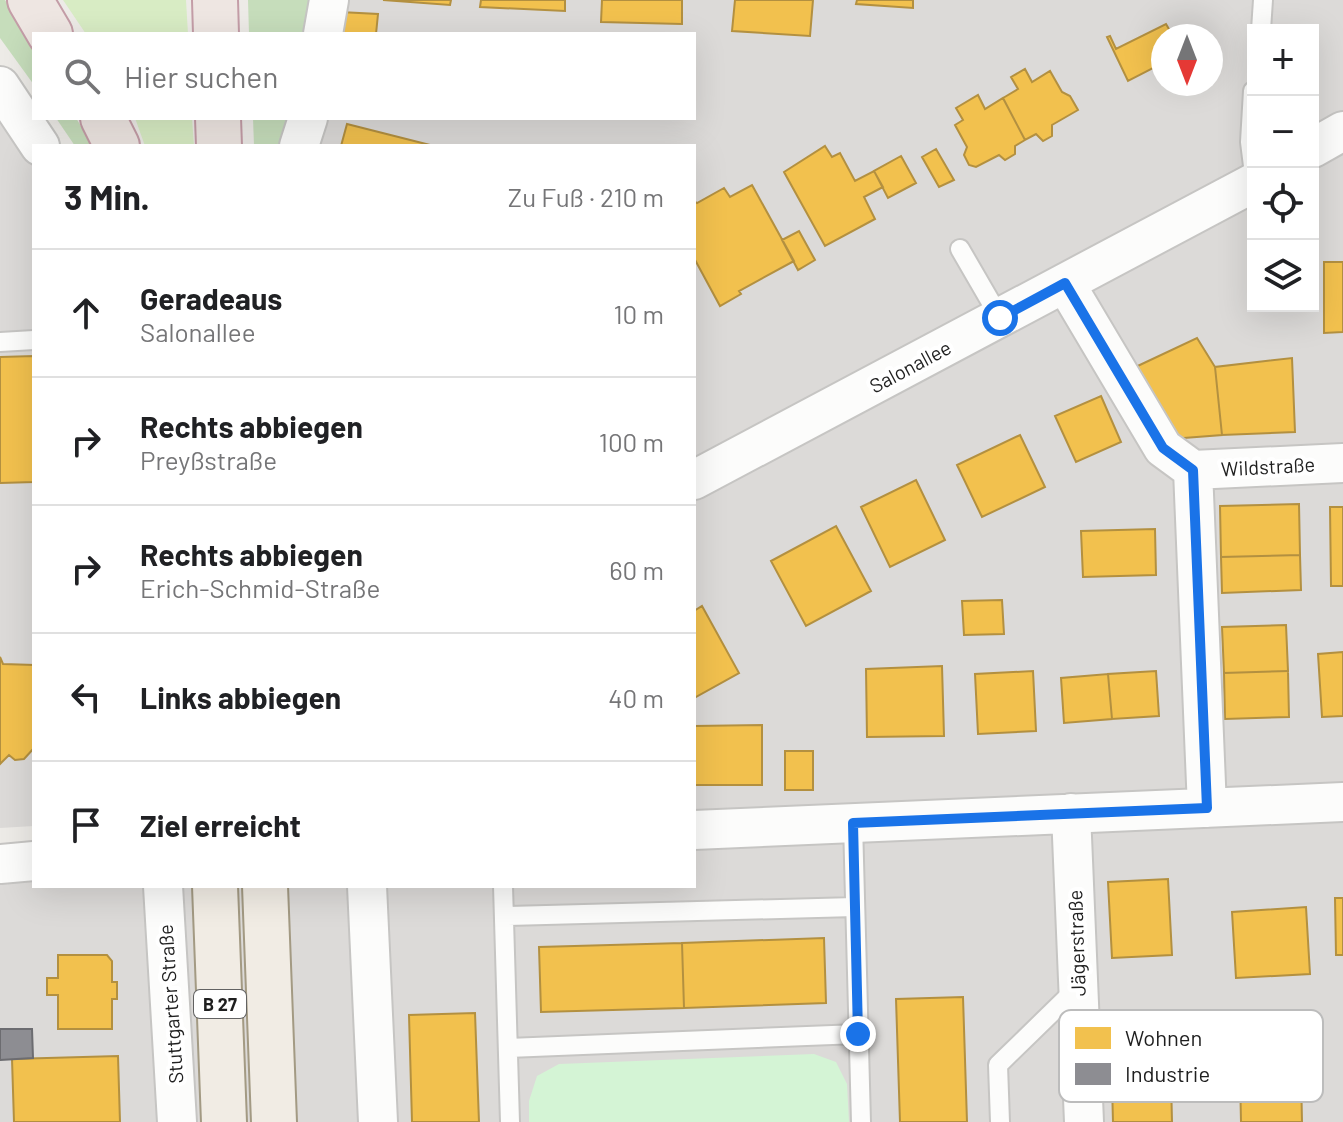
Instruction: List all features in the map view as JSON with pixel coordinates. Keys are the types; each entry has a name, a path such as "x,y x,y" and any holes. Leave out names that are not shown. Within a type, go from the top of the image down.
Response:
{"highway":[{"path":"30,0 49,32"},
{"path":"215,0 216,32"},
{"path":"104,120 116,144"},
{"path":"218,120 219,144"}],"main road":[{"name":"B 27","path":"215,888 224,1122"},
{"name":"B 27","path":"265,888 274,1122"}],"street":[{"path":"323,32 329,0"},
{"path":"0,86 39,144"},
{"path":"300,144 307,120"},
{"path":"1319,145 1343,131"},
{"name":"Salonallee","path":"696,479 1247,186"},
{"path":"1065,283 1163,448 1193,470 1207,808"},
{"name":"Wildstraße","path":"1193,470 1343,463"},
{"path":"696,830 1343,802"},
{"name":"Jägerstraße","path":"1071,813 1079,1010"},
{"path":"0,864 32,861"},
{"name":"Stuttgarter Straße","path":"163,888 177,1122"},
{"path":"367,888 378,1122"},
{"name":"Jägerstraße","path":"1083,1102 1084,1122"}],"lane":[{"path":"1261,24 1263,0"},
{"path":"960,249 1000,318"},
{"path":"0,342 32,340"},
{"path":"853,823 861,1122"},
{"path":"503,888 510,1122"},
{"path":"504,916 855,907"},
{"path":"1000,1122 998,1065 1078,987"},
{"path":"508,1048 858,1034"}],"shaded area":[{"path":"316,0 1343,0 1343,1122 0,1122 0,864 32,861 32,888 696,888 696,144 284,144 290,120 696,120 696,32 309,32"},
{"path":"0,86 33,144 32,826 0,828"}],"green space":[{"path":"0,0 5,0 32,45 32,82 0,38"},
{"path":"63,0 186,0 188,32 85,32"},
{"path":"248,0 316,0 309,32 249,32"},
{"path":"57,120 77,120 92,144 74,144"},
{"path":"136,120 192,120 194,144 144,144"},
{"path":"253,120 290,120 284,144 254,144"},
{"path":"814,1054 836,1062 847,1084 849,1122 529,1122 529,1101 537,1076 559,1064"}],"building: Wohnen":[{"path":"383,0 451,0 450,5"},
{"path":"481,0 565,0 565,11 480,7"},
{"path":"602,0 682,0 682,24 601,22"},
{"path":"735,0 813,0 810,36 732,31"},
{"path":"857,0 913,0 913,8 856,4"},
{"path":"340,12 378,14 376,32 339,32"},
{"path":"1151,32 1151,69 1128,81 1107,37 1110,36 1116,49"},
{"path":"1025,69 1032,82 1050,71 1062,92 1070,96 1078,110 1052,125 1052,136 1043,141 1036,134 1025,140 1003,98 1018,89 1011,77"},
{"path":"978,95 985,109 1003,98 1025,140 1015,146 1015,154 1005,160 999,155 976,167 969,165 964,155 967,147 955,125 963,120 956,108"},
{"path":"347,124 426,144 342,144"},
{"path":"825,146 832,157 840,153 855,181 874,171 883,187 864,197 875,219 825,246 784,172"},
{"path":"936,149 954,180 939,187 922,157"},
{"path":"901,156 916,183 888,198 874,171"},
{"path":"752,185 794,261 739,291 741,294 720,306 696,262 696,202 724,188 730,197"},
{"path":"799,231 815,260 798,270 782,240"},
{"path":"1324,262 1343,262 1343,332 1324,333"},
{"path":"1197,338 1215,367 1222,435 1171,439 1127,371"},
{"path":"32,356 32,482 0,483 0,357"},
{"path":"1292,358 1295,432 1222,435 1215,367"},
{"path":"1101,396 1121,442 1076,462 1055,416"},
{"path":"1020,435 1045,487 982,517 957,465"},
{"path":"916,480 945,540 890,567 861,507"},
{"path":"1299,504 1300,555 1221,557 1220,506"},
{"path":"1330,507 1343,507 1343,586 1331,586"},
{"path":"836,526 871,591 806,626 771,561"},
{"path":"1155,529 1156,575 1083,577 1081,531"},
{"path":"1300,555 1301,590 1222,593 1221,557"},
{"path":"1002,600 1004,634 964,635 962,601"},
{"path":"702,606 739,673 696,697 696,610"},
{"path":"1286,625 1288,671 1224,673 1222,627"},
{"path":"1343,652 1343,716 1322,717 1318,654"},
{"path":"0,657 3,664 32,665 32,750 24,759 15,760 9,755 0,764"},
{"path":"942,666 944,736 867,737 866,669"},
{"path":"1033,671 1036,731 978,734 975,674"},
{"path":"1156,671 1159,716 1112,719 1108,674"},
{"path":"1288,671 1289,717 1225,719 1224,673"},
{"path":"1108,674 1112,719 1064,723 1061,678"},
{"path":"762,725 762,785 696,785 696,726"},
{"path":"785,751 813,751 813,790 785,790"},
{"path":"1168,879 1172,955 1112,958 1108,882"},
{"path":"1335,898 1343,898 1343,955 1336,955"},
{"path":"1306,907 1310,974 1236,978 1232,912"},
{"path":"824,938 826,1003 684,1008 682,943"},
{"path":"682,943 684,1008 541,1012 539,947"},
{"path":"58,955 107,955 112,961 112,982 117,982 117,999 112,999 112,1029 58,1029 58,995 47,995 47,978 58,978"},
{"path":"963,997 967,1122 900,1122 896,999"},
{"path":"475,1013 479,1122 412,1122 409,1015"},
{"path":"118,1056 120,1122 14,1122 12,1059"},
{"path":"1112,1102 1172,1102 1172,1122 1113,1122"},
{"path":"1241,1102 1302,1102 1302,1122 1241,1122"}],"building: Industrie":[{"path":"0,1029 32,1029 33,1058 0,1060"}],"route":[{"path":"858,1034 853,823 1207,808 1193,470 1163,448 1065,283 1000,318"}]}
